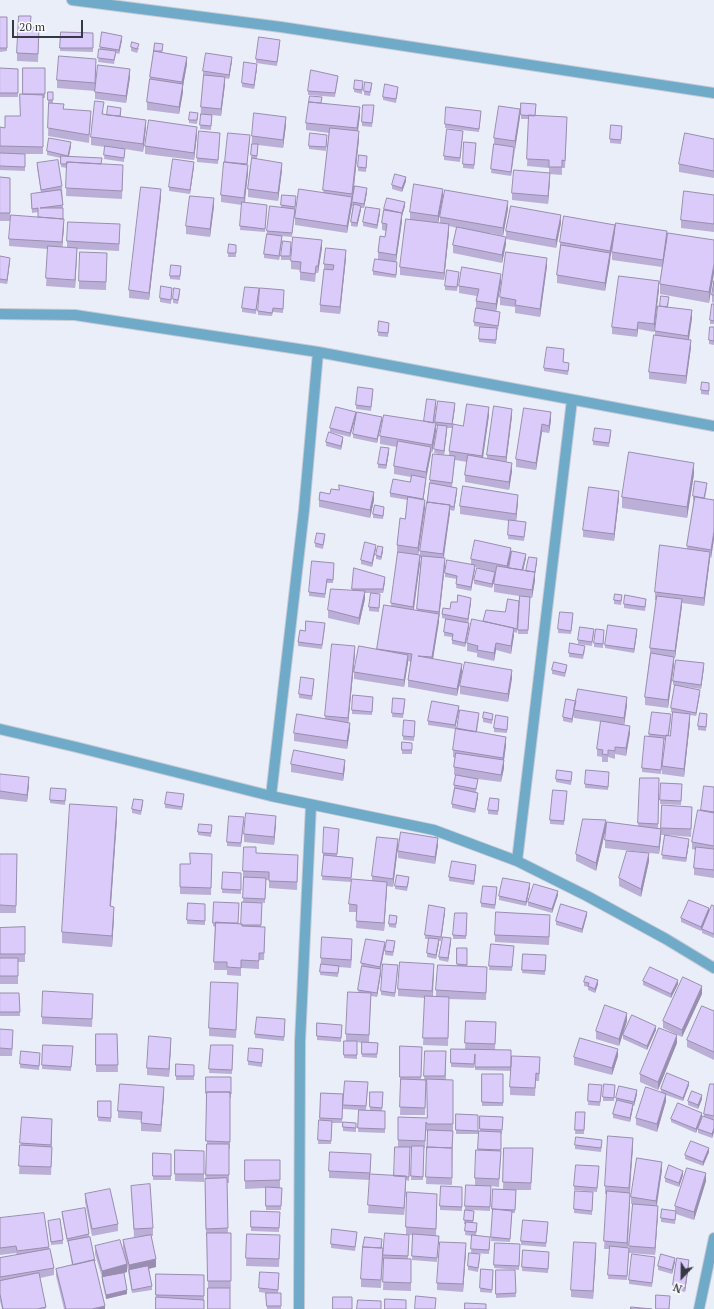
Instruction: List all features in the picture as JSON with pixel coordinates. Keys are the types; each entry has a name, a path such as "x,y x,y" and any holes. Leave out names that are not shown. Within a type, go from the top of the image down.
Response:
{"street":[{"path":"72,0 281,27 714,93"},
{"path":"0,314 75,315 318,352 714,426"},
{"path":"271,796 304,510 318,352"},
{"path":"517,861 572,400"},
{"path":"0,729 271,796 434,830 517,861 666,939 714,968"},
{"path":"299,1309 300,1042 311,805"},
{"path":"699,1309 714,1238"}],"building":[{"path":"19,16 31,16 30,27 39,27 38,54 17,53"},
{"path":"0,17 7,17 7,48 0,48"},
{"path":"61,32 93,33 93,48 60,48"},
{"path":"102,32 122,36 119,50 100,47"},
{"path":"259,37 280,40 277,62 256,59"},
{"path":"132,42 139,44 137,49 131,47"},
{"path":"155,43 163,44 162,51 154,51"},
{"path":"99,49 116,51 114,60 98,58"},
{"path":"154,51 187,57 182,82 150,77"},
{"path":"206,53 232,57 229,75 203,71"},
{"path":"59,56 96,59 95,83 57,80"},
{"path":"244,62 257,64 254,85 242,83"},
{"path":"98,65 130,69 126,96 95,92"},
{"path":"0,68 18,69 18,93 0,93"},
{"path":"23,68 45,68 45,94 23,94"},
{"path":"311,70 338,76 335,93 308,91"},
{"path":"204,75 225,77 221,109 201,107"},
{"path":"150,79 183,84 179,107 147,102"},
{"path":"355,80 363,81 362,90 354,89"},
{"path":"365,82 372,83 370,92 364,91"},
{"path":"385,84 398,87 396,99 383,97"},
{"path":"48,92 53,92 53,100 48,100"},
{"path":"20,94 43,95 43,147 0,146 0,127 5,128 5,116 20,116"},
{"path":"310,96 322,97 321,103 309,102"},
{"path":"95,101 104,102 102,114 146,120 143,144 91,137"},
{"path":"309,102 360,107 357,128 306,123"},
{"path":"49,103 64,104 63,109 91,111 89,135 48,128"},
{"path":"521,103 536,104 535,116 521,115"},
{"path":"363,105 374,105 372,123 362,122"},
{"path":"108,106 121,108 120,116 107,115"},
{"path":"499,106 520,109 515,141 494,138"},
{"path":"446,107 481,111 479,129 445,124"},
{"path":"190,112 198,113 197,120 189,120"},
{"path":"254,113 286,117 283,140 252,136"},
{"path":"201,114 212,115 211,126 200,125"},
{"path":"529,115 567,117 565,161 562,160 562,167 549,167 549,160 527,159"},
{"path":"149,120 197,127 194,153 145,146"},
{"path":"611,125 622,126 621,140 610,139"},
{"path":"330,128 359,131 352,194 323,190"},
{"path":"447,129 463,131 460,158 444,156"},
{"path":"199,131 220,133 218,160 197,158"},
{"path":"228,133 250,135 247,164 225,162"},
{"path":"310,133 327,135 326,147 309,146"},
{"path":"685,133 714,139 714,171 679,164"},
{"path":"49,138 71,142 68,156 47,151"},
{"path":"464,142 476,143 474,165 463,164"},
{"path":"252,144 258,144 257,156 251,155"},
{"path":"494,144 514,147 511,172 491,169"},
{"path":"105,146 125,149 124,158 104,155"},
{"path":"0,153 25,154 25,167 0,166"},
{"path":"359,155 367,156 366,168 358,167"},
{"path":"61,156 102,158 101,164 67,162 67,164 61,164"},
{"path":"252,158 282,163 278,193 248,189"},
{"path":"173,159 194,162 190,190 169,187"},
{"path":"58,160 62,186 41,190 37,163"},
{"path":"67,162 123,165 122,191 66,188"},
{"path":"224,162 248,165 244,198 221,195"},
{"path":"514,170 550,173 548,196 512,193"},
{"path":"395,174 406,177 402,188 392,185"},
{"path":"0,177 10,178 10,213 0,213"},
{"path":"414,184 443,189 438,216 410,212"},
{"path":"355,186 367,188 364,204 352,202"},
{"path":"141,187 161,189 149,293 129,290"},
{"path":"299,189 352,197 347,226 295,218"},
{"path":"61,190 63,205 40,208 63,208 63,219 38,217 38,208 32,209 31,194"},
{"path":"445,190 508,201 503,228 440,217"},
{"path":"684,191 714,195 714,224 681,220"},
{"path":"282,195 296,196 295,207 281,205"},
{"path":"190,196 214,198 210,229 186,226"},
{"path":"387,198 405,202 402,213 384,209"},
{"path":"242,202 267,205 265,229 240,226"},
{"path":"354,204 361,206 357,223 351,222"},
{"path":"270,206 295,209 292,233 267,231"},
{"path":"511,206 561,215 556,240 506,231"},
{"path":"366,207 380,209 377,225 363,222"},
{"path":"384,210 402,213 396,255 378,252 380,236 385,237 387,224 382,223"},
{"path":"11,215 64,219 62,242 9,239"},
{"path":"564,216 615,225 610,251 560,242"},
{"path":"406,219 449,224 444,273 400,267"},
{"path":"68,222 120,224 119,244 67,241"},
{"path":"616,223 667,231 663,260 612,252"},
{"path":"457,227 506,237 502,255 453,245"},
{"path":"668,233 714,240 714,264 709,292 660,284"},
{"path":"267,234 282,236 279,256 264,254"},
{"path":"293,237 322,240 318,266 316,266 315,274 300,272 301,262 291,261"},
{"path":"283,241 291,242 290,256 281,256"},
{"path":"229,244 236,245 236,253 228,253"},
{"path":"561,245 610,253 605,283 557,275"},
{"path":"48,246 77,248 75,280 46,278"},
{"path":"326,248 346,250 340,307 320,305 324,269 333,270 334,265 324,264"},
{"path":"80,252 107,253 106,282 79,281"},
{"path":"506,252 547,258 540,309 515,305 516,300 500,297"},
{"path":"0,256 10,258 7,280 0,279"},
{"path":"375,259 397,262 396,275 373,271"},
{"path":"171,265 181,266 180,276 170,276"},
{"path":"462,267 501,274 496,304 476,301 479,289 459,286"},
{"path":"447,270 459,272 457,287 445,286"},
{"path":"619,276 659,281 654,324 638,322 637,330 612,327"},
{"path":"714,281 714,295 712,295"},
{"path":"161,286 172,288 171,300 160,298"},
{"path":"245,287 259,288 256,310 242,308"},
{"path":"174,288 180,289 178,300 173,299"},
{"path":"260,288 284,290 283,309 273,308 272,313 258,311"},
{"path":"661,296 669,297 667,307 660,306"},
{"path":"712,304 714,304 714,321 710,320"},
{"path":"658,306 692,310 688,336 655,331"},
{"path":"476,308 500,312 498,326 474,322"},
{"path":"379,321 389,323 388,333 378,332"},
{"path":"480,327 497,328 496,340 479,339"},
{"path":"710,327 714,327 714,341 709,340"},
{"path":"654,335 691,340 686,376 649,372"},
{"path":"547,347 564,349 563,362 569,363 568,371 544,368"},
{"path":"702,382 709,383 709,391 701,390"},
{"path":"358,387 373,389 371,407 356,405"},
{"path":"427,399 436,400 433,423 424,421"},
{"path":"438,401 455,403 452,424 435,422"},
{"path":"467,404 489,407 482,456 449,451 453,424 463,426"},
{"path":"494,406 512,409 506,457 487,455"},
{"path":"336,407 356,412 350,433 330,428"},
{"path":"524,408 551,412 549,426 542,424 536,463 516,459"},
{"path":"357,412 382,417 377,439 353,434"},
{"path":"384,415 436,423 432,445 380,436"},
{"path":"438,425 447,426 444,451 434,449"},
{"path":"595,428 611,430 609,443 593,441"},
{"path":"329,432 343,437 341,446 326,442"},
{"path":"398,441 431,447 426,472 394,466"},
{"path":"381,447 389,448 386,465 378,464"},
{"path":"629,452 694,463 687,507 622,497"},
{"path":"433,454 455,456 452,483 430,480"},
{"path":"468,455 512,463 509,482 465,475"},
{"path":"412,475 426,478 423,499 390,493 393,479 410,482"},
{"path":"695,481 707,483 704,498 693,496"},
{"path":"430,483 457,488 454,507 450,505 427,502"},
{"path":"339,485 374,492 370,510 319,500 320,492 330,494 331,489 339,490"},
{"path":"463,486 518,495 516,514 460,506"},
{"path":"589,487 619,491 614,534 583,530"},
{"path":"408,497 425,500 418,548 397,545 400,518 405,519"},
{"path":"695,497 714,500 714,531 711,550 687,546"},
{"path":"427,502 450,505 443,554 420,551"},
{"path":"375,505 384,507 383,516 373,514"},
{"path":"509,520 526,522 524,537 508,535"},
{"path":"317,533 325,534 323,545 315,543"},
{"path":"475,540 511,548 507,566 471,559"},
{"path":"365,542 376,545 372,563 361,560"},
{"path":"660,545 710,552 704,598 655,592"},
{"path":"378,546 383,547 381,557 376,555"},
{"path":"512,551 526,554 522,570 509,568"},
{"path":"398,552 420,555 413,607 391,603"},
{"path":"422,556 445,558 439,612 417,609"},
{"path":"529,557 537,558 535,572 526,571"},
{"path":"447,560 475,565 471,587 456,584 457,576 445,573"},
{"path":"312,561 334,563 333,580 327,579 325,594 309,592"},
{"path":"497,566 535,572 532,590 494,584"},
{"path":"354,568 385,577 383,589 352,589"},
{"path":"477,568 495,572 492,584 474,580"},
{"path":"331,589 365,591 359,618 328,610"},
{"path":"371,593 380,594 379,608 369,607"},
{"path":"615,594 622,595 621,601 614,600"},
{"path":"458,595 471,598 468,619 442,614 443,608 450,609 451,602 457,602"},
{"path":"625,595 646,599 645,607 624,604"},
{"path":"520,596 530,597 528,630 518,630"},
{"path":"657,596 682,599 675,651 650,648"},
{"path":"508,599 519,601 517,629 483,621 486,610 505,612"},
{"path":"384,605 439,614 432,657 418,656 462,664 457,689 408,680 412,654 377,649"},
{"path":"560,612 573,613 571,631 558,629"},
{"path":"446,619 469,623 465,643 452,640 453,634 444,632"},
{"path":"472,619 514,628 511,646 496,643 494,653 477,650 478,646 467,643"},
{"path":"306,621 325,623 322,645 298,642 300,630 305,631"},
{"path":"608,625 637,629 634,649 605,645"},
{"path":"580,627 594,629 592,642 578,640"},
{"path":"596,629 604,630 603,644 594,643"},
{"path":"570,643 585,646 583,655 569,653"},
{"path":"332,644 355,646 348,718 325,716"},
{"path":"359,646 408,655 404,680 354,672"},
{"path":"651,653 674,657 668,700 645,697"},
{"path":"676,660 704,663 701,685 673,681"},
{"path":"465,662 512,670 508,694 460,686"},
{"path":"554,662 567,665 565,673 552,670"},
{"path":"301,677 314,679 312,696 299,694"},
{"path":"675,685 700,690 696,713 671,708"},
{"path":"578,689 627,697 624,718 574,710"},
{"path":"353,695 373,697 372,712 352,710"},
{"path":"393,698 405,699 403,714 392,713"},
{"path":"566,699 576,701 572,719 563,717"},
{"path":"432,701 459,706 455,725 428,721"},
{"path":"460,710 479,713 476,732 457,729"},
{"path":"484,712 493,714 492,720 483,718"},
{"path":"652,712 671,714 668,736 649,734"},
{"path":"673,712 690,714 684,769 662,766 666,735 670,736"},
{"path":"700,713 707,714 706,727 698,726"},
{"path":"297,714 350,723 347,741 294,733"},
{"path":"496,715 508,717 507,730 494,728"},
{"path":"404,720 415,721 414,737 403,736"},
{"path":"601,721 630,726 626,748 615,747 615,751 608,750 608,755 602,754 603,750 597,749"},
{"path":"456,728 506,737 503,758 453,750"},
{"path":"645,736 664,738 661,770 642,768"},
{"path":"402,742 412,743 412,750 402,750"},
{"path":"294,750 345,760 343,774 291,764"},
{"path":"456,753 504,760 501,775 454,767"},
{"path":"557,770 572,772 571,781 556,779"},
{"path":"586,770 609,772 608,787 585,784"},
{"path":"0,774 29,777 27,795 0,791"},
{"path":"456,775 478,779 476,789 454,785"},
{"path":"640,778 659,778 658,824 638,823"},
{"path":"661,783 682,784 681,801 660,800"},
{"path":"704,786 714,787 714,812 701,810"},
{"path":"51,788 66,789 65,801 50,800"},
{"path":"455,788 478,793 475,809 452,804"},
{"path":"553,790 567,791 564,821 550,820"},
{"path":"167,792 184,794 182,807 165,804"},
{"path":"490,798 499,799 498,811 488,810"},
{"path":"134,799 143,800 141,811 132,809"},
{"path":"70,804 117,807 110,906 114,907 112,936 62,932"},
{"path":"662,805 692,807 691,829 661,828"},
{"path":"698,810 714,813 714,846 692,842"},
{"path":"246,813 276,816 274,837 244,834"},
{"path":"229,816 244,817 241,843 227,842"},
{"path":"583,819 606,820 596,863 576,854"},
{"path":"607,822 661,829 659,847 605,840"},
{"path":"199,824 212,825 211,833 198,832"},
{"path":"324,827 339,829 337,854 323,853"},
{"path":"401,832 438,838 435,857 398,851"},
{"path":"665,835 689,839 686,858 662,855"},
{"path":"377,837 398,839 393,879 372,876"},
{"path":"244,847 256,847 256,853 298,855 297,882 269,881 269,872 243,871"},
{"path":"696,847 714,849 714,870 694,868"},
{"path":"627,851 649,853 641,889 619,878"},
{"path":"190,853 212,854 211,888 180,887 180,864 190,864"},
{"path":"0,854 17,854 16,906 0,905"},
{"path":"324,855 353,858 351,878 322,876"},
{"path":"452,861 476,865 474,881 449,877"},
{"path":"223,872 241,873 241,890 222,889"},
{"path":"397,875 409,877 407,887 395,886"},
{"path":"244,877 266,878 265,899 243,898"},
{"path":"503,878 530,883 526,902 499,896"},
{"path":"352,879 387,882 384,923 356,921 357,905 349,904"},
{"path":"534,884 558,891 552,909 528,902"},
{"path":"483,886 497,887 495,905 481,903"},
{"path":"689,900 709,908 701,927 681,918"},
{"path":"214,902 239,903 238,923 213,923"},
{"path":"242,902 262,903 261,925 241,924"},
{"path":"188,903 205,904 205,921 187,920"},
{"path":"561,904 587,912 582,929 556,921"},
{"path":"429,905 445,908 441,937 425,935"},
{"path":"712,905 714,906 714,934 702,929"},
{"path":"496,912 550,915 549,937 495,935"},
{"path":"455,913 467,913 466,936 453,935"},
{"path":"390,915 397,916 396,924 389,924"},
{"path":"216,922 242,924 242,926 265,927 264,953 259,953 259,961 241,960 241,968 227,967 227,962 214,962"},
{"path":"25,927 25,954 0,954 0,928"},
{"path":"322,937 352,939 351,960 321,958"},
{"path":"443,937 451,938 448,958 439,957"},
{"path":"429,938 439,939 436,955 427,953"},
{"path":"366,939 385,942 380,967 361,963"},
{"path":"387,940 395,941 393,952 385,951"},
{"path":"491,944 514,946 512,967 489,966"},
{"path":"457,948 467,948 467,965 457,964"},
{"path":"523,954 546,955 545,971 522,970"},
{"path":"0,958 18,958 18,976 0,976"},
{"path":"400,962 434,964 432,991 398,989"},
{"path":"321,964 339,966 338,973 320,972"},
{"path":"383,964 398,965 395,993 381,991"},
{"path":"438,965 487,967 486,993 436,990"},
{"path":"362,966 381,969 377,993 358,990"},
{"path":"650,967 678,980 671,994 643,981"},
{"path":"586,976 598,980 595,989 588,986 589,983 584,982"},
{"path":"683,977 702,986 682,1030 663,1021"},
{"path":"211,982 238,983 236,1030 209,1028"},
{"path":"43,991 93,994 92,1019 42,1017"},
{"path":"348,992 371,993 369,1035 346,1034"},
{"path":"0,993 19,993 20,1012 0,1012"},
{"path":"425,996 449,997 448,1038 423,1038"},
{"path":"605,1005 627,1013 619,1039 596,1031"},
{"path":"702,1006 714,1011 714,1052 687,1040"},
{"path":"632,1015 656,1026 647,1046 623,1035"},
{"path":"257,1017 285,1019 284,1037 255,1034"},
{"path":"466,1021 496,1022 495,1044 465,1043"},
{"path":"317,1023 342,1025 341,1038 317,1036"},
{"path":"659,1028 677,1035 658,1082 640,1074"},
{"path":"0,1029 13,1030 12,1049 0,1048"},
{"path":"96,1034 117,1034 118,1065 96,1065"},
{"path":"149,1036 171,1038 169,1069 147,1068"},
{"path":"580,1038 618,1049 612,1068 574,1057"},
{"path":"344,1041 357,1041 357,1055 344,1055"},
{"path":"362,1042 378,1043 377,1054 362,1054"},
{"path":"43,1045 73,1046 71,1067 42,1065"},
{"path":"211,1045 233,1045 232,1070 209,1069"},
{"path":"400,1046 422,1047 421,1077 400,1077"},
{"path":"249,1048 263,1049 262,1063 248,1061"},
{"path":"451,1049 511,1050 511,1067 475,1067 475,1054 474,1064 451,1063"},
{"path":"21,1051 40,1053 39,1066 20,1064"},
{"path":"425,1051 446,1051 445,1076 424,1076"},
{"path":"512,1056 540,1057 539,1074 536,1073 535,1088 510,1087"},
{"path":"176,1064 194,1065 194,1076 176,1076"},
{"path":"667,1073 689,1082 683,1098 661,1089"},
{"path":"482,1074 503,1074 503,1103 482,1102"},
{"path":"206,1077 231,1077 231,1094 230,1092 206,1093"},
{"path":"401,1079 426,1080 425,1108 400,1107"},
{"path":"427,1079 453,1080 453,1124 427,1124 426,1122 425,1141 398,1140 398,1117 427,1118"},
{"path":"345,1081 368,1082 366,1106 343,1105"},
{"path":"120,1084 164,1087 161,1125 141,1123 142,1112 118,1111"},
{"path":"589,1084 602,1085 600,1102 588,1101"},
{"path":"604,1084 615,1085 614,1098 603,1097"},
{"path":"710,1084 714,1084 714,1116 704,1114"},
{"path":"619,1086 637,1090 634,1102 616,1098"},
{"path":"646,1087 666,1094 657,1124 636,1118"},
{"path":"692,1091 702,1095 698,1105 688,1101"},
{"path":"207,1092 230,1092 230,1142 206,1141"},
{"path":"370,1092 383,1092 382,1108 370,1107"},
{"path":"321,1093 343,1094 342,1119 320,1118"},
{"path":"617,1100 633,1104 630,1118 613,1114"},
{"path":"98,1101 111,1101 111,1118 98,1117"},
{"path":"678,1103 702,1113 696,1129 671,1119"},
{"path":"359,1110 385,1111 385,1129 358,1128"},
{"path":"576,1112 585,1112 584,1130 575,1130"},
{"path":"456,1114 478,1115 478,1131 456,1130"},
{"path":"480,1116 503,1117 502,1130 480,1129"},
{"path":"703,1116 714,1120 712,1134 698,1129"},
{"path":"22,1117 52,1119 51,1145 20,1143"},
{"path":"319,1120 332,1121 331,1141 318,1140"},
{"path":"343,1122 356,1123 356,1128 343,1127"},
{"path":"428,1130 453,1131 452,1148 427,1147"},
{"path":"479,1131 501,1132 501,1150 478,1149"},
{"path":"608,1136 633,1138 629,1188 605,1186"},
{"path":"576,1137 602,1140 601,1148 575,1145"},
{"path":"691,1141 709,1148 703,1162 685,1155"},
{"path":"207,1144 229,1144 229,1175 206,1175"},
{"path":"20,1145 52,1147 51,1167 19,1166"},
{"path":"412,1146 424,1146 423,1177 411,1176"},
{"path":"395,1147 410,1147 409,1177 394,1176"},
{"path":"427,1147 452,1148 452,1178 426,1177"},
{"path":"504,1148 533,1148 531,1183 503,1182"},
{"path":"175,1150 204,1151 204,1174 175,1174"},
{"path":"476,1150 501,1151 499,1179 475,1178"},
{"path":"330,1152 371,1154 370,1173 329,1171"},
{"path":"153,1153 171,1154 171,1176 153,1176"},
{"path":"637,1158 662,1162 656,1201 631,1197"},
{"path":"245,1160 280,1160 280,1180 245,1181"},
{"path":"576,1165 599,1166 597,1188 574,1186"},
{"path":"669,1165 683,1171 679,1183 665,1178"},
{"path":"687,1168 706,1173 694,1212 675,1206"},
{"path":"370,1174 406,1176 404,1208 368,1205"},
{"path":"227,1178 228,1228 206,1229 205,1179"},
{"path":"150,1184 153,1228 134,1229 131,1186"},
{"path":"466,1185 491,1186 490,1207 465,1206"},
{"path":"441,1186 462,1187 462,1207 440,1206"},
{"path":"266,1187 282,1188 281,1206 266,1206"},
{"path":"110,1189 118,1224 92,1229 85,1194"},
{"path":"493,1189 516,1190 515,1210 492,1209"},
{"path":"575,1191 593,1192 592,1211 574,1209"},
{"path":"607,1191 630,1193 627,1243 604,1241"},
{"path":"407,1192 437,1194 436,1229 406,1227"},
{"path":"633,1204 658,1206 655,1248 629,1246"},
{"path":"85,1208 89,1234 67,1239 62,1212"},
{"path":"493,1209 512,1211 510,1239 491,1237"},
{"path":"662,1209 676,1211 675,1220 661,1218"},
{"path":"465,1210 474,1211 473,1221 464,1220"},
{"path":"251,1211 280,1212 279,1228 251,1227"},
{"path":"44,1213 49,1247 17,1251 16,1246 0,1248 0,1218"},
{"path":"60,1219 63,1240 51,1242 48,1221"},
{"path":"523,1220 548,1222 546,1243 521,1241"},
{"path":"466,1222 477,1223 476,1232 465,1231"},
{"path":"332,1229 357,1232 355,1247 331,1244"},
{"path":"207,1233 231,1233 231,1281 208,1281"},
{"path":"385,1233 409,1235 408,1256 383,1255"},
{"path":"247,1234 280,1235 279,1259 246,1258"},
{"path":"413,1234 439,1236 437,1258 412,1256"},
{"path":"151,1235 156,1259 129,1265 123,1240"},
{"path":"472,1235 490,1237 489,1250 471,1249"},
{"path":"90,1237 95,1261 73,1265 68,1241"},
{"path":"365,1237 382,1239 381,1248 363,1247"},
{"path":"120,1240 127,1264 102,1271 95,1246"},
{"path":"440,1242 466,1243 463,1284 437,1283"},
{"path":"574,1242 596,1243 593,1291 571,1290"},
{"path":"495,1243 520,1244 519,1266 494,1265"},
{"path":"610,1246 629,1248 627,1276 608,1275"},
{"path":"363,1247 383,1248 381,1280 361,1279"},
{"path":"50,1249 54,1268 0,1277 0,1258"},
{"path":"523,1250 549,1252 548,1269 522,1267"},
{"path":"469,1253 480,1254 478,1268 468,1266"},
{"path":"632,1254 655,1257 652,1283 629,1280"},
{"path":"661,1254 675,1258 672,1270 658,1266"},
{"path":"384,1258 411,1259 411,1283 383,1282"},
{"path":"677,1258 689,1260 685,1288 673,1285"},
{"path":"94,1260 105,1306 92,1309 66,1309 56,1269"},
{"path":"148,1266 152,1286 132,1290 129,1270"},
{"path":"481,1269 493,1270 492,1290 480,1288"},
{"path":"496,1270 515,1270 516,1293 496,1294"},
{"path":"260,1272 279,1273 278,1290 259,1288"},
{"path":"39,1273 46,1307 37,1309 3,1309 0,1294 0,1281"},
{"path":"124,1273 127,1290 106,1295 102,1277"},
{"path":"156,1274 204,1275 204,1296 156,1295"},
{"path":"208,1288 230,1288 230,1309 208,1309"},
{"path":"266,1293 281,1293 281,1306 267,1306"},
{"path":"656,1295 670,1296 669,1309 656,1309"},
{"path":"416,1296 436,1298 435,1309 415,1309"},
{"path":"156,1297 204,1300 204,1309 156,1309"},
{"path":"333,1297 352,1297 352,1309 333,1309"},
{"path":"385,1299 406,1300 406,1309 385,1309"},
{"path":"358,1300 381,1301 381,1309 357,1309"},
{"path":"465,1303 486,1304 486,1309 465,1309"},
{"path":"631,1307 652,1309 631,1309"}]}
